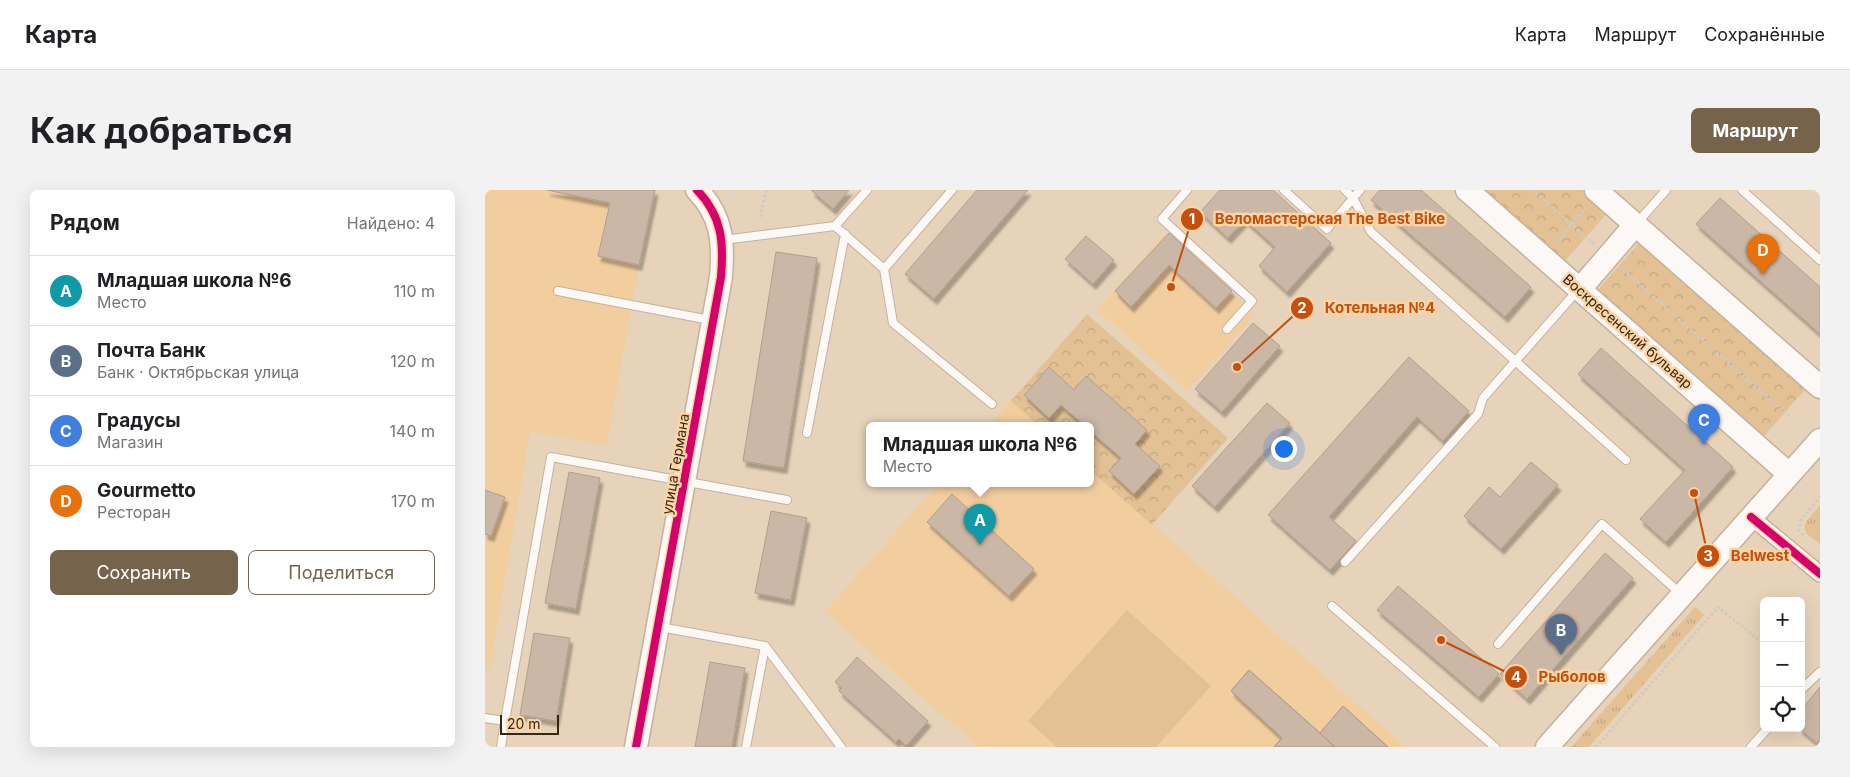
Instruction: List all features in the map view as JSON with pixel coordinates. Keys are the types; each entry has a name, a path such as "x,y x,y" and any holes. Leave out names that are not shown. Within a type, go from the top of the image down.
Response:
{"main road":[{"name":"улица Германа","path":"636,747 721,277 722,240 718,223 710,205 697,190"},
{"name":"Воскресенский бульвар","path":"1467,190 1789,474"},
{"path":"1597,191 1820,387"},
{"path":"1580,288 1636,224"},
{"path":"1547,747 1820,440"}],"street":[{"path":"1751,517 1820,574"}],"lane":[{"path":"722,240 835,226 867,190"},
{"path":"884,269 952,190"},
{"path":"1187,190 1162,219 1252,301 1227,329"},
{"path":"1284,190 1327,229 1361,190"},
{"path":"1345,190 1353,198 1371,232 1626,460"},
{"path":"1636,224 1666,190"},
{"path":"1742,190 1820,260"},
{"path":"835,226 884,269 893,323 992,404"},
{"path":"807,433 845,234"},
{"path":"1345,562 1478,414 1483,398 1580,288"},
{"path":"558,290 713,320"},
{"path":"501,747 551,457 787,500"},
{"path":"1498,644 1602,524 1683,596"},
{"path":"1333,606 1495,747"},
{"path":"658,626 765,646 841,747"},
{"path":"746,747 765,646"},
{"path":"1804,687 1820,672"},
{"path":"485,718 505,721"},
{"path":"1751,747 1764,732"}],"path":[{"path":"760,217 767,190"},
{"path":"1532,190 1789,416"},
{"path":"1543,257 1597,191"},
{"path":"1805,537 1799,530 1799,525 1820,497"},
{"path":"1596,747 1719,607 1762,642"}],"shaded area":[{"path":"485,190 655,190 639,265 607,445 530,432 490,669 485,669"},
{"path":"1164,234 1255,315 1188,391 1097,310"},
{"path":"1011,401 1035,422 992,422"},
{"path":"1094,474 1406,747 979,747 825,612 935,487 1094,487"}],"green space":[{"path":"1479,190 1585,190 1609,211 1563,263"},
{"path":"1642,240 1808,386 1760,441 1594,294"},
{"path":"1087,314 1228,438 1152,525 1094,474 1094,422 1035,422 1011,401"},
{"path":"1820,505 1820,544 1807,534 1804,528 1806,522"},
{"path":"1695,607 1704,615 1589,747 1571,747"},
{"path":"1127,610 1211,686 1156,747 1057,747 1028,721"}],"building":[{"path":"547,190 655,190 639,265 598,256 610,203"},
{"path":"811,190 849,190 833,209"},
{"path":"977,190 1028,190 934,299 905,274"},
{"path":"1220,190 1273,190 1331,243 1287,292 1259,266 1275,247 1245,220 1228,238 1200,212"},
{"path":"1380,190 1421,190 1531,287 1505,317 1371,200"},
{"path":"1720,198 1820,287 1820,334 1696,224"},
{"path":"1169,233 1232,291 1216,308 1169,265 1131,307 1115,291"},
{"path":"1086,236 1114,260 1093,284 1065,259"},
{"path":"776,252 817,258 784,468 743,461"},
{"path":"1253,323 1280,346 1222,412 1195,389"},
{"path":"1601,348 1733,467 1666,542 1640,519 1685,470 1578,374"},
{"path":"1409,357 1469,411 1443,441 1417,417 1329,517 1356,541 1330,570 1268,515"},
{"path":"1049,367 1074,390 1086,376 1147,430 1135,444 1160,466 1134,494 1109,471 1121,458 1094,434 1094,422 1080,422 1061,405 1049,418 1024,395"},
{"path":"1267,403 1290,423 1215,507 1192,486"},
{"path":"1531,462 1558,485 1501,549 1464,516 1489,487 1500,497"},
{"path":"569,472 600,478 576,609 545,603"},
{"path":"485,490 505,497 491,536 485,534"},
{"path":"952,494 1034,569 1009,596 927,522"},
{"path":"771,511 807,518 791,600 755,593"},
{"path":"1605,553 1633,578 1527,699 1500,674"},
{"path":"1398,586 1499,674 1479,697 1377,610"},
{"path":"534,633 570,638 556,721 520,715"},
{"path":"857,657 928,721 906,746 899,739 896,742 839,691 842,688 835,682"},
{"path":"710,662 745,668 732,747 695,747"},
{"path":"1249,670 1320,733 1343,706 1388,747 1274,747 1282,738 1231,691"},
{"path":"1249,670 1334,747 1274,747 1282,738 1231,691"},
{"path":"1820,687 1820,739 1817,743 1804,732 1805,705"},
{"path":"1343,706 1388,747 1335,747 1320,733"}],"cycle path":[{"path":"636,747 721,277 722,252 719,230 712,210 697,190"},
{"path":"1751,517 1820,574"}],"place":[{"name":"Gourmetto","path":"1763,275"},
{"name":"Веломастерская The Best Bike","path":"1171,287"},
{"name":"Котельная №4","path":"1237,367"},
{"name":"Градусы","path":"1704,445"},
{"name":"Belwest","path":"1694,493"},
{"name":"Младшая школа №6","path":"980,545"},
{"name":"Рыболов","path":"1441,640"},
{"name":"Почта Банк","path":"1561,655"}]}
